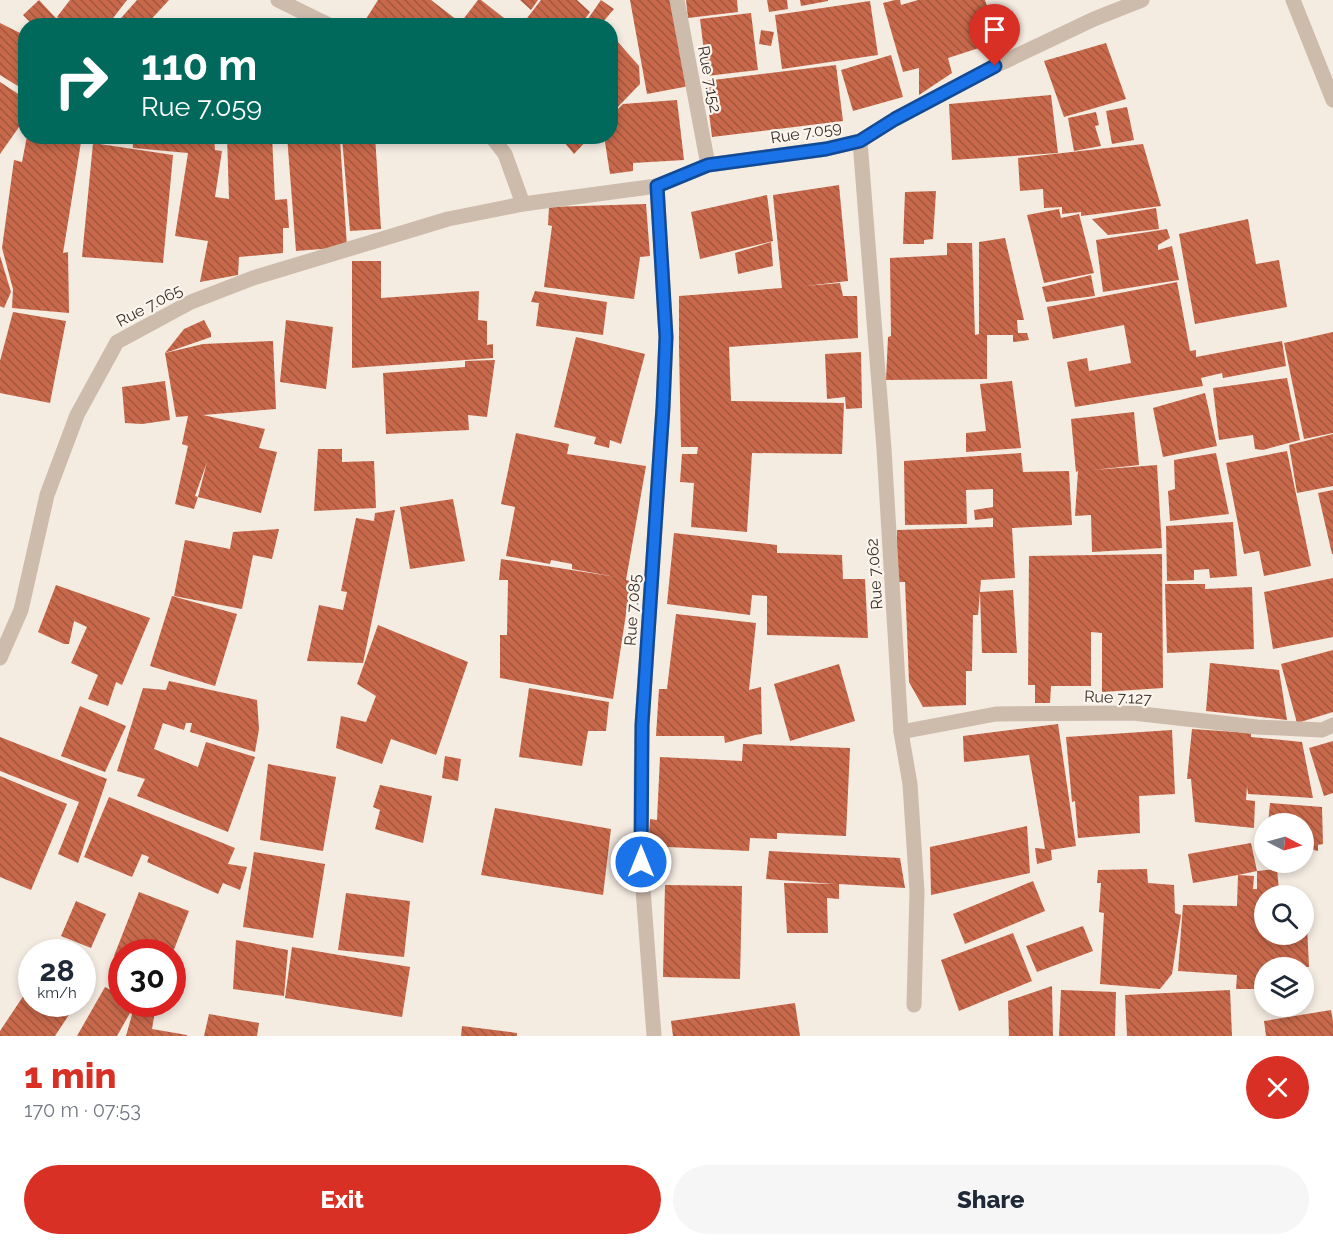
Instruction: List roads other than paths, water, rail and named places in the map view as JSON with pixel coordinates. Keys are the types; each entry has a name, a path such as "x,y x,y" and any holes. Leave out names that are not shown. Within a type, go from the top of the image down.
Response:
{"street":[{"path":"278,0 315,18"},
{"name":"Rue 7.152","path":"677,0 708,165"},
{"name":"Rue 7.059","path":"523,204 657,186 708,165 826,149 860,141 895,119 995,66 1094,19 1142,0"},
{"path":"1293,0 1333,100"},
{"name":"Rue 7.062","path":"860,141 884,449 901,732 909,784 917,892 914,1005"},
{"path":"497,144 505,154 523,204"},
{"name":"Rue 7.085","path":"654,1036 641,862 641,784 642,725 666,337 657,186"},
{"name":"Rue 7.065","path":"0,658 21,610 47,495 77,415 117,342 191,303 253,278 448,219 523,204"},
{"name":"Rue 7.127","path":"901,732 996,714 1133,714 1257,727 1322,730 1333,725"}]}
